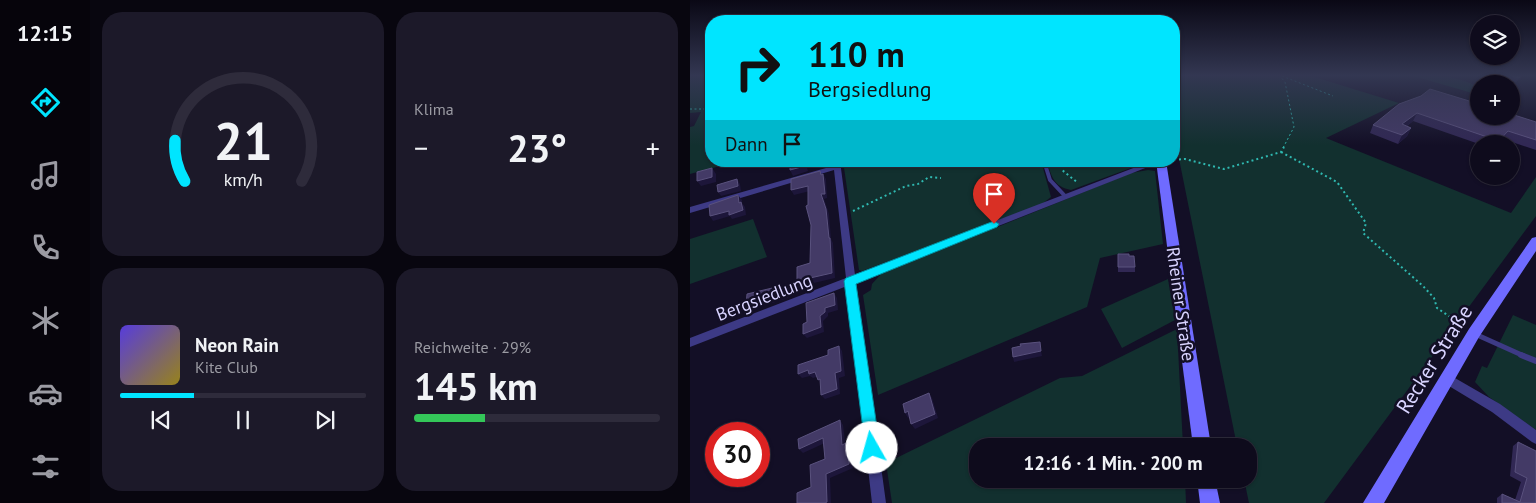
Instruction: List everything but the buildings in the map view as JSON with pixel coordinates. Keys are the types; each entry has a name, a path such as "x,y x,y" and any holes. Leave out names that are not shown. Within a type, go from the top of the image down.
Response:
{"main road":[{"name":"Rheiner Straße","path":"1162,167 1201,438"},
{"name":"Recker Straße","path":"1373,503 1421,419 1474,333 1536,242"},
{"path":"1208,488 1210,503"}],"street":[{"path":"690,210 827,167"},
{"path":"837,167 879,503"},
{"name":"Bergsiedlung","path":"690,343 1083,189 1144,167"},
{"path":"1448,378 1496,408 1536,438"}],"lane":[{"path":"1046,167 1050,180 1065,196"},
{"path":"1474,333 1495,345 1536,361"}],"path":[{"path":"1281,152 1294,127 1289,98"},
{"path":"690,109 705,110"},
{"path":"1180,160 1224,169 1281,152 1303,162 1336,182 1366,223 1363,232 1424,286 1434,298 1437,308 1474,333"},
{"path":"1062,167 1062,170 1083,189"},
{"path":"843,214 906,186 918,184 929,177 941,178"}],"green space":[{"path":"690,98 705,98 705,167 716,167 690,174 690,127 694,126 701,112 690,113"},
{"path":"1180,98 1384,98 1399,103 1326,138 1511,213 1536,177 1536,216 1324,503 1249,503 1246,488 1257,488 1257,438 1235,438 1180,164"},
{"path":"844,167 1043,167 1051,197 1042,204 862,271 859,270"},
{"path":"1049,167 1134,167 1071,190 1065,189 1057,183"},
{"path":"1148,170 1155,171 1163,244 1100,258 1087,307 878,395 863,295 871,290 872,284 881,274 1131,173"},
{"path":"753,219 767,257 690,284 690,239"},
{"path":"1168,279 1175,320 1122,348 1101,309"},
{"path":"1513,315 1536,325 1536,430 1489,397 1475,382 1482,366 1487,368"},
{"path":"1177,329 1183,438 969,438 969,488 1185,488 1186,503 892,503 886,463 1060,378 1082,376"}],"route":[{"path":"872,448 850,281 994,224"}]}
